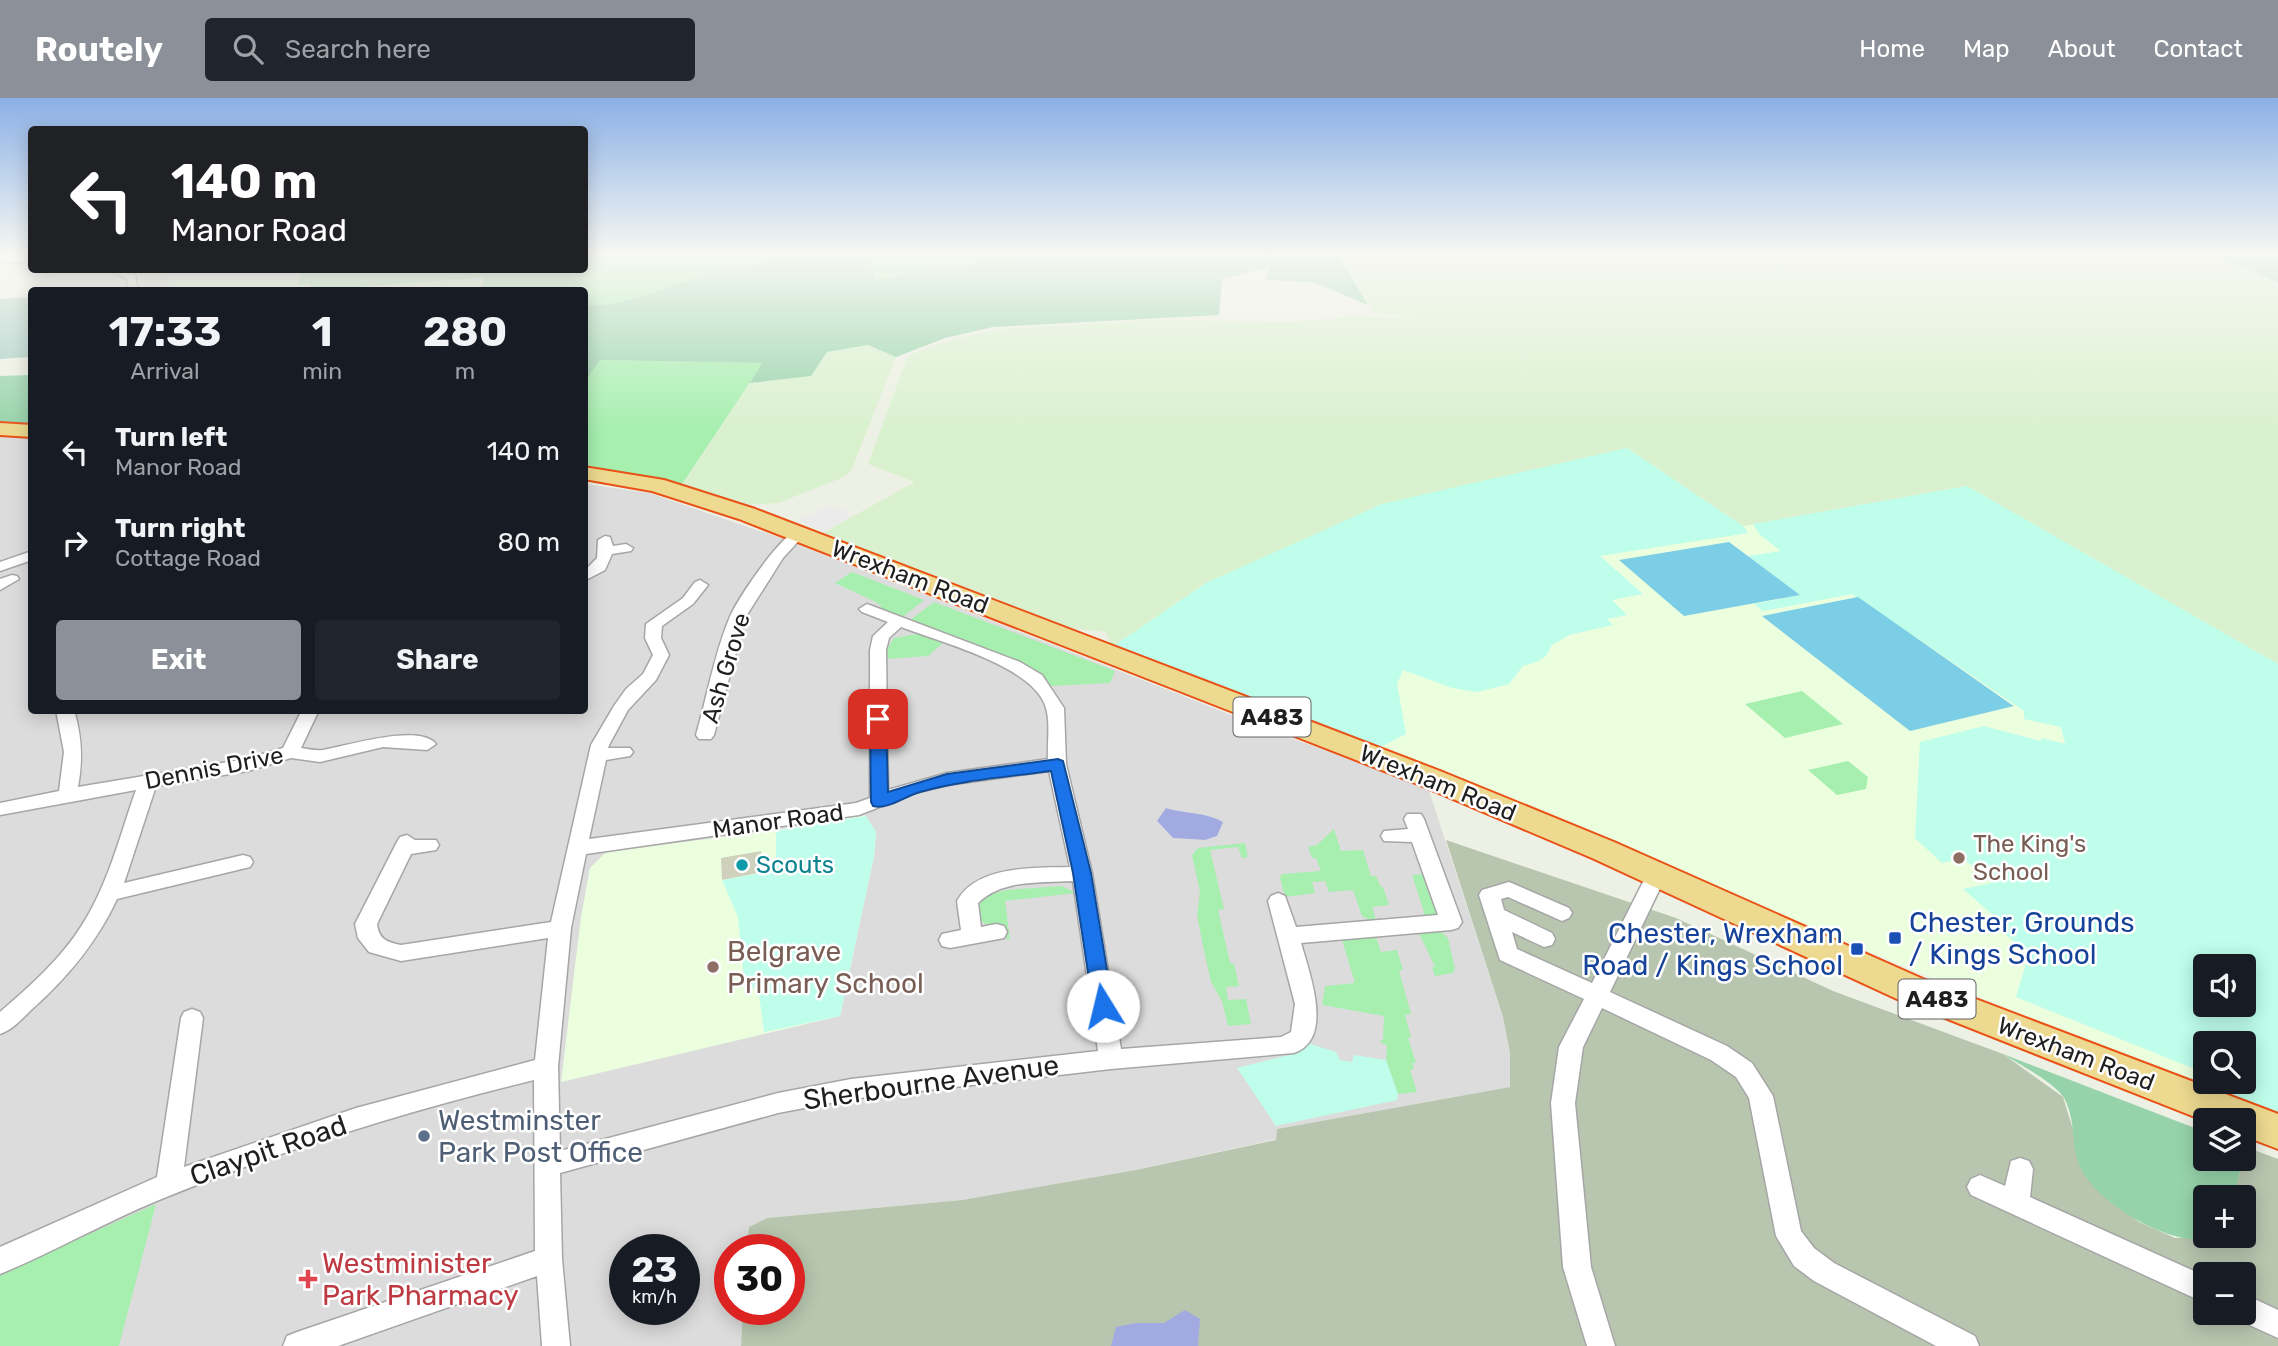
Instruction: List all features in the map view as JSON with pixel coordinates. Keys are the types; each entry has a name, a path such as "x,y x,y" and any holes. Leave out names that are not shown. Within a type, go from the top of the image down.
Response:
{"highway":[{"path":"0,429 28,431"},
{"name":"Wrexham Road","path":"588,474 687,493 1430,778 1657,874 1910,989 2278,1132"}],"street":[{"name":"Ash Grove","path":"705,735 737,618 777,555 798,534"},
{"path":"588,574 601,566 606,545 626,548"},
{"path":"0,567 28,556"},
{"path":"556,1346 549,1259 546,1067 560,928 600,746 620,710 657,667 661,655 653,638 654,624 703,590"},
{"path":"866,610 1014,665 1036,679 1048,694 1055,708 1058,764 1082,873 1111,1059"},
{"path":"879,802 878,650 881,636 899,621"},
{"path":"66,714 73,735 74,762 67,795"},
{"path":"290,752 309,714"},
{"name":"Dennis Drive","path":"0,809 248,765 290,752 320,756 394,740 431,745"},
{"path":"598,755 624,752"},
{"name":"Manor Road","path":"577,848 859,809 909,789 947,779 1058,764"},
{"path":"0,1026 63,966 90,931 108,894 148,782"},
{"path":"1288,936 1454,930 1417,827 1391,836"},
{"path":"429,845 406,845 366,924 367,934 373,945 383,951 401,953 560,928"},
{"path":"108,894 230,870"},
{"path":"972,936 967,901 975,890 993,881 1082,873"},
{"path":"1601,1346 1577,1267 1563,1104 1571,1047 1657,874"},
{"path":"1562,912 1510,890 1489,895 1508,954 1719,1053 1744,1070 1761,1096 1789,1236 1804,1257 1824,1272 1965,1346"},
{"name":"Sherbourne Avenue","path":"546,1166 790,1100 852,1089 1111,1059 1294,1044 1302,1036 1306,1004 1278,901"},
{"path":"1496,915 1544,939"},
{"path":"950,940 996,932"},
{"path":"169,1184 191,1018"},
{"name":"Claypit Road","path":"0,1261 169,1184 378,1113 478,1082 546,1067"},
{"path":"2016,1203 2020,1169"},
{"path":"1980,1187 2193,1284"},
{"path":"297,1346 549,1259"},
{"path":"2256,1314 2278,1324"}],"shaded area":[{"path":"0,314 28,314 28,357 0,359"},
{"path":"1378,314 2278,314 2278,664 1967,486 1743,526 1627,448 1206,583 1112,647 1106,632 1069,628 823,533 915,482 868,464 907,358 916,352 958,338 1003,329 1151,320 1289,322 1352,317 1427,317"},
{"path":"868,345 896,357 851,471 844,477 778,503 764,504 738,505 682,484 750,383 811,376 827,352"},
{"path":"0,436 28,438 28,714 588,714 588,484 649,493 786,540 1429,791 1503,1017 1510,1053 1510,1087 1277,1129 1277,1139 1136,1170 962,1200 767,1218 749,1227 748,1234 714,1234 714,1325 742,1325 741,1346 0,1346","holes":["1167,808 1182,813 1205,840 1173,838 1157,822"]},
{"path":"1627,448 1743,526 1748,533 1600,556 1643,594 1612,600 1627,615 1607,619 1613,625 1569,635 1552,645 1546,656 1523,666 1509,684 1477,692 1452,688 1403,670 1397,684 1406,734 1377,749 1112,647 1206,583 1382,504"},
{"name":"The King's School","path":"1967,486 2278,664 2258,1112 2256,1108 2248,1108 2214,1094 2256,1094 2256,1031 2193,1031 2193,1085 1377,749 1206,583 1743,526"},
{"path":"1967,486 2278,664 2278,1118 2258,1112 2256,1108 2231,1094 2256,1094 2256,1031 2193,1031 2193,1068 2016,997 2029,954 1986,918 1993,915 1963,889 1992,883 1963,858 1942,863 1915,838 1920,742 1984,726 2041,741 2042,738 2065,744 2061,727 2024,719 2024,711 1852,594 1763,611 1754,604 1800,595 1748,556 1781,551 1760,535 1753,524"},
{"path":"828,507 847,510 849,517 825,532 796,520"},
{"path":"1729,542 1800,595 1684,616 1619,560"},
{"path":"1858,597 2014,706 1910,731 1762,616"},
{"path":"1166,808 1210,816 1223,822 1217,836 1205,840 1173,838 1157,821"},
{"name":"Belgrave Primary School","path":"865,815 876,832 874,856 840,1016 561,1082 581,917 590,868 606,852 777,830"},
{"path":"866,816 876,832 874,856 840,1016 764,1032 758,987 745,989 738,917 722,880 776,870 776,831"},
{"path":"1446,840 1676,918 1833,991 2003,1054 2063,1097 2081,1169 2103,1195 2139,1222 2175,1238 2193,1237 2193,1248 2256,1248 2256,1185 2237,1185 2240,1171 2256,1171 2256,1151 2278,1159 2278,1346 741,1346 742,1325 805,1325 805,1234 748,1234 749,1227 767,1218 962,1200 1136,1170 1276,1140 1277,1129 1510,1087 1510,1053 1503,1017"},
{"path":"1307,1043 1336,1052 1340,1060 1352,1062 1354,1055 1386,1060 1398,1094 1397,1100 1276,1126 1237,1068 1293,1054"},
{"path":"1185,1310 1200,1319 1198,1346 1111,1346 1116,1327 1136,1323 1164,1323"}],"green space":[{"path":"588,314 1219,314 993,327 945,338 896,357 868,345 827,352 811,376 750,383 762,363 600,360 588,377"},
{"path":"600,360 763,363 682,484 588,466 588,376"},
{"path":"28,375 28,425 0,423 0,376"},
{"path":"852,572 924,600 901,618 879,610 881,606 876,602 835,583"},
{"path":"934,602 1115,671 1110,683 1051,686 1037,675 909,621"},
{"path":"917,634 943,643 928,656 887,659 887,649 894,638"},
{"path":"1802,691 1843,724 1785,738 1745,704"},
{"path":"1848,761 1868,777 1866,789 1837,795 1808,770"},
{"path":"1334,829 1341,851 1363,850 1371,876 1376,876 1383,887 1389,905 1372,907 1376,920 1362,916 1353,890 1329,892 1325,881 1312,882 1315,893 1285,897 1280,878 1282,874 1321,871 1308,847 1317,845"},
{"path":"1245,843 1248,857 1242,858 1238,847 1210,850 1224,909 1218,910 1230,963 1234,964 1239,986 1226,987 1228,1000 1246,999 1251,1024 1228,1026 1222,1001 1211,982 1203,946 1197,915 1200,892 1192,855 1198,848"},
{"path":"1424,874 1440,911 1437,915 1422,917 1424,912 1412,875"},
{"path":"1062,886 1076,893 1005,901 1010,939 1007,940 1004,924 987,925 980,920 979,904 990,894"},
{"path":"1418,931 1440,931 1448,938 1455,969 1453,973 1435,976 1432,967 1435,967"},
{"path":"1376,937 1381,952 1397,950 1403,970 1399,971 1411,1014 1405,1015 1411,1037 1408,1038 1416,1063 1412,1063 1414,1069 1410,1070 1417,1092 1398,1094 1386,1060 1387,1046 1379,1041 1383,1040 1384,1016 1322,1005 1325,986 1355,983 1342,940"},
{"path":"2003,1054 2193,1127 2193,1171 2240,1171 2237,1185 2193,1185 2193,1238 2160,1231 2139,1221 2119,1209 2089,1181 2080,1167 2075,1150 2068,1106 2059,1092"},
{"path":"156,1204 119,1346 0,1346 0,1274"}],"building":[{"name":"Scouts","path":"761,851 763,872 722,880 721,858"}],"place":[{"name":"The King's School","path":"1959,858"},
{"name":"Scouts","path":"742,865"},
{"name":"Chester, Grounds / Kings School","path":"1895,938"},
{"name":"Chester, Wrexham Road / Kings School","path":"1857,949"},
{"name":"Belgrave Primary School","path":"713,967"},
{"name":"Westminster Park Post Office","path":"424,1136"},
{"name":"Westminister Park Pharmacy","path":"308,1279"}],"route":[{"path":"878,719 879,802 909,789 947,779 1058,764 1082,873 1103,1006"}]}
